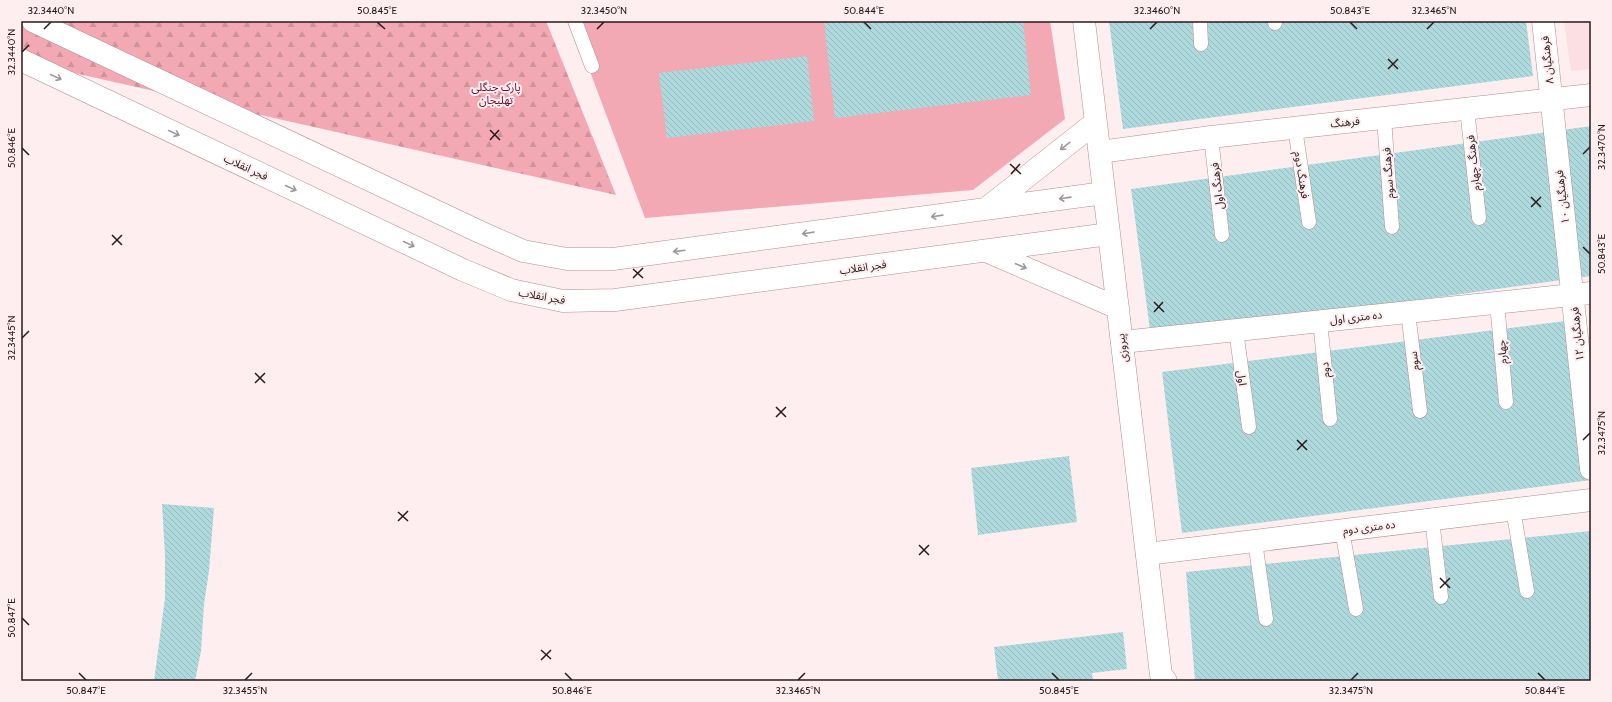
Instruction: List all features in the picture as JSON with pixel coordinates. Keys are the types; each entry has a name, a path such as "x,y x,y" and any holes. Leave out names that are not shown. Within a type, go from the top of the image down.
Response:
{"street":[{"path":"33,21 480,232 523,251 567,259 613,259 1104,193"},
{"name":"پیروزی","path":"1084,21 1147,554 1164,678"},
{"name":"فرهنگیان ۸","path":"1543,21 1551,100"},
{"name":"فجر انقلاب","path":"21,60 463,270 511,290 563,301 616,300 1109,234"},
{"name":"فرهنگ","path":"1100,152 1211,137 1591,95"},
{"name":"فرهنگیان ۱۰","path":"1551,100 1582,294"},
{"path":"987,209 1096,122"},
{"path":"986,251 1118,308"},
{"name":"ده متری اول","path":"1122,342 1582,294"},
{"name":"فرهنگیان ۱۲","path":"1582,294 1591,469"},
{"name":"ده متری دوم","path":"1147,554 1591,500"}],"lane":[{"path":"575,21 592,66"},
{"path":"1200,21 1201,44"},
{"name":"فرهنگ چهارم","path":"1467,109 1479,218"},
{"name":"فرهنگ سوم","path":"1384,118 1392,227"},
{"name":"فرهنگ دوم","path":"1295,128 1309,222"},
{"name":"فرهنگ اول","path":"1211,137 1222,235"},
{"name":"چهارم","path":"1497,303 1506,402"},
{"name":"سوم","path":"1408,312 1420,411"},
{"name":"دوم","path":"1320,321 1330,419"},
{"name":"اول","path":"1236,330 1249,427"},
{"path":"1513,510 1527,591"},
{"path":"1432,519 1441,597"},
{"path":"1342,530 1356,608"},
{"path":"1255,541 1266,619"}],"shaded area":[{"path":"1564,21 1591,21 1591,69 1571,71"}],"green space":[{"name":"پارک جنگلی تهلیجان","path":"21,21 546,21 616,195 21,61"},
{"path":"571,21 1050,21 1065,119 973,190 645,218"}],"building":[{"path":"824,21 1023,21 1031,95 835,118"},
{"path":"1109,21 1526,21 1533,76 1123,129"},
{"path":"807,56 814,121 667,138 659,73"},
{"path":"1591,126 1591,276 1151,337 1131,189"},
{"path":"1573,320 1591,480 1182,533 1162,372"},
{"path":"1069,456 1077,522 978,535 971,468"},
{"path":"162,504 214,508 209,571 204,604 201,651 195,681 154,681 165,598 165,555"},
{"path":"1591,531 1591,681 1195,681 1186,572"},
{"path":"1123,632 1127,669 1092,673 1093,681 998,681 994,647"}]}
